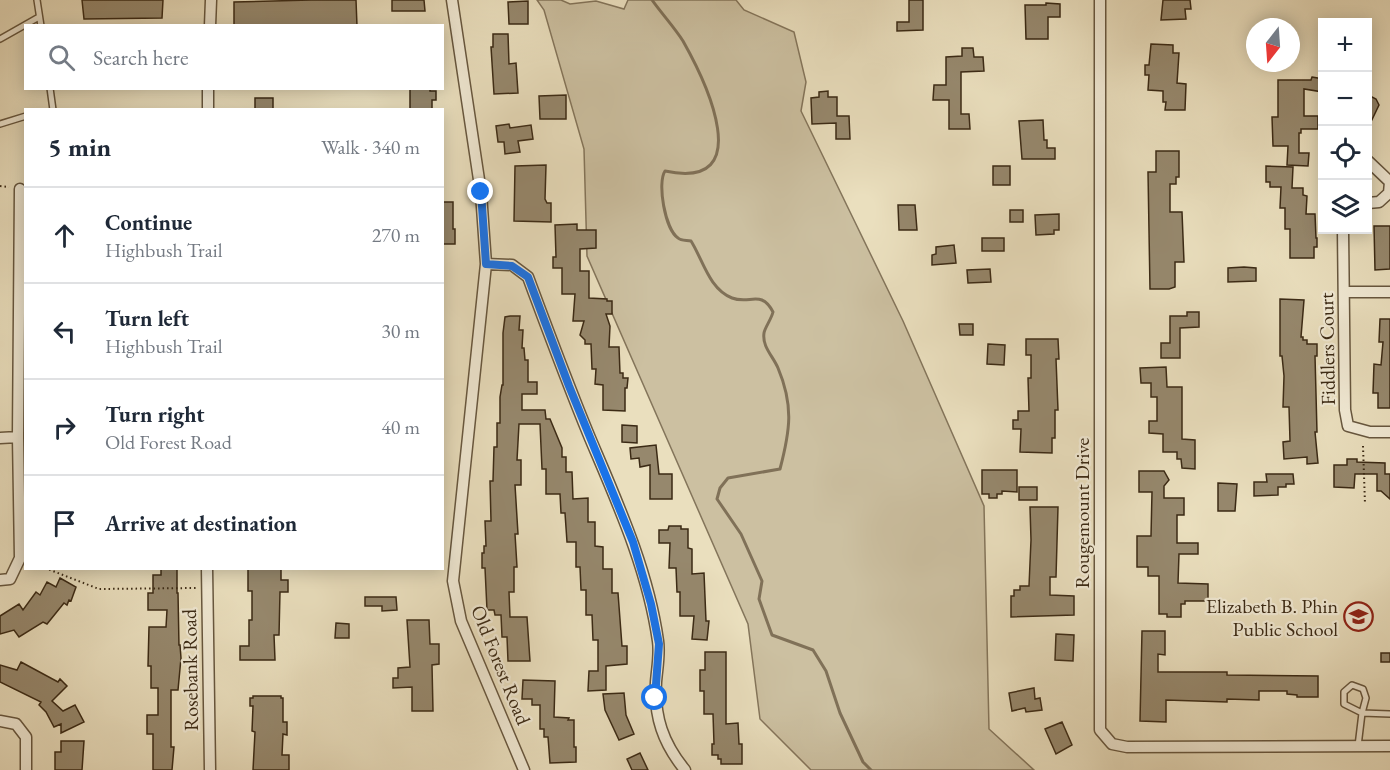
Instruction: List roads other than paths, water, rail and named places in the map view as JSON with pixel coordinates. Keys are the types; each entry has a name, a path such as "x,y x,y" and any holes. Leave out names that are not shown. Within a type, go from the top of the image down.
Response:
{"street":[{"path":"210,24 211,0"},
{"name":"Old Forest Road","path":"452,0 481,192 486,264 453,581 461,621 524,770"},
{"name":"Rougemount Drive","path":"1100,0 1100,730 1112,744 1127,747 1390,746"},
{"path":"208,90 208,108"},
{"path":"1372,165 1390,182 1389,192 1379,202 1372,203"},
{"path":"0,580 10,579 20,558 18,438 20,189"},
{"name":"Fiddlers Court","path":"1343,234 1345,410 1348,426 1363,431 1390,432"},
{"path":"486,264 512,266 528,277 569,386 633,542 651,604 659,644 655,698 661,728 669,748 685,770"},
{"path":"1344,292 1390,292"},
{"path":"0,438 18,438"},
{"name":"Rosebank Road","path":"207,570 210,770"},
{"path":"0,722 16,723 26,737 26,770"}],"lane":[{"path":"37,0 41,24"},
{"path":"25,24 39,16"},
{"path":"0,39 24,25"},
{"path":"50,90 52,108"},
{"path":"0,124 24,118"},
{"path":"1359,746 1362,714 1366,698 1363,688 1352,685 1344,692 1344,704 1362,714 1390,714"}],"waterway":[{"path":"652,0 683,41 703,81 718,128 718,149 711,165 694,173 665,171 662,195 669,225 678,238 691,241 707,273 724,294 738,300 760,299 769,305 773,312 764,338 783,382 788,407 788,430 780,469 728,478 720,488 717,499 741,534 762,581 759,599 772,635 813,650 826,671 840,713 863,762 871,770"}],"place":[{"name":"Elizabeth B. Phin Public School","path":"1359,617"}]}
